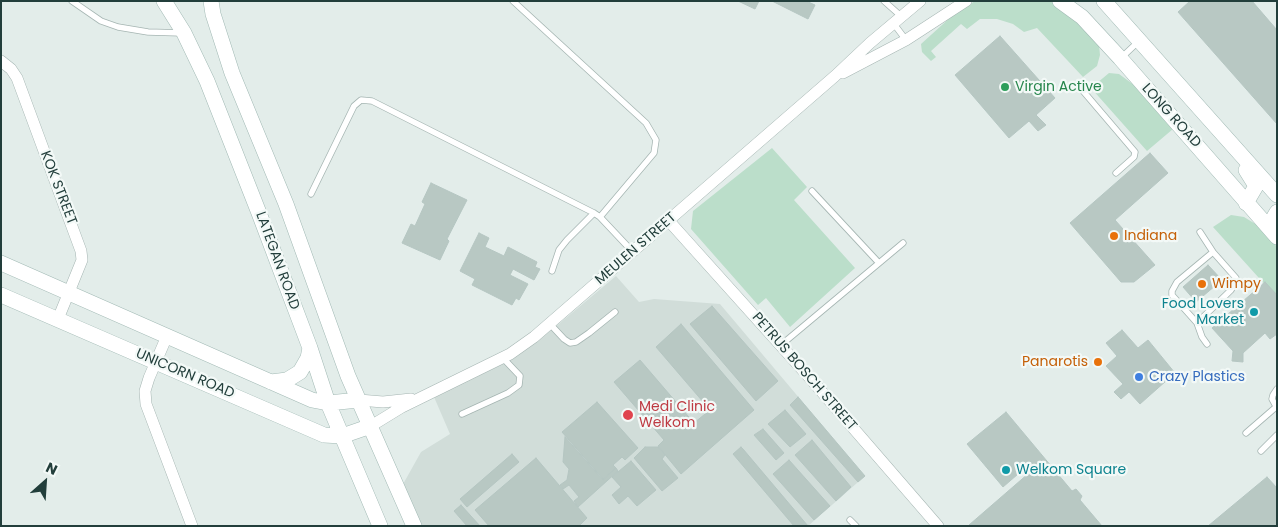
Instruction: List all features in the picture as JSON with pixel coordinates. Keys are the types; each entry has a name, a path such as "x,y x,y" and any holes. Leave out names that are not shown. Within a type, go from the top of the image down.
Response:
{"street":[{"name":"LATEGAN ROAD","path":"164,1 184,33 207,81 310,348 328,403 380,526"},
{"name":"LATEGAN ROAD","path":"211,1 218,33 232,73 286,204 348,376 414,526"},
{"name":"MEULEN STREET","path":"371,426 420,398 502,358 516,350 550,324 920,1"},
{"name":"MEULEN STREET","path":"835,76 906,40 966,1"},
{"name":"LONG ROAD","path":"1060,1 1082,17 1120,58 1277,237"},
{"name":"LONG ROAD","path":"1104,1 1277,196"},
{"name":"KOK STREET","path":"1,61 11,69 17,78 80,243 82,260 58,319"},
{"path":"1162,67 1154,78 1154,86 1184,124 1191,137"},
{"path":"207,81 232,73"},
{"path":"1219,129 1224,141 1256,186 1246,203"},
{"path":"259,213 286,204"},
{"path":"1277,212 1274,217 1277,226"},
{"name":"PETRUS BOSCH STREET","path":"668,220 781,345 938,526"},
{"name":"UNICORN ROAD","path":"1,263 312,400 328,403 359,400"},
{"name":"UNICORN ROAD","path":"1,295 324,434 342,436 371,426"},
{"path":"167,336 145,391 146,404 192,526"},
{"path":"271,382 287,380 300,372 308,358 310,348"},
{"name":"MEULEN STREET","path":"359,400 383,402 420,398"}],"lane":[{"path":"72,1 101,21 118,26 140,31 184,33"},
{"path":"513,1 646,123 656,140 654,153 600,217"},
{"path":"884,1 898,20 906,40"},
{"path":"1120,58 1140,41"},
{"path":"1083,91 1136,152 1134,157 1116,173"},
{"path":"311,194 354,106 361,100 372,101 594,213 632,251"},
{"path":"812,191 878,263"},
{"path":"552,270 559,250 594,213"},
{"path":"1197,323 1231,290 1236,281 1236,278 1213,252 1200,232"},
{"path":"781,345 903,243"},
{"path":"1206,344 1197,323 1172,295 1172,291 1177,282 1213,252"},
{"path":"550,324 564,340 570,343 576,342 615,312"},
{"path":"462,414 508,393 519,385 520,376 502,358"},
{"path":"1246,433 1276,407 1273,394 1277,389"},
{"path":"1261,450 1277,435"},
{"path":"850,520 856,526"}],"shaded area":[{"name":"Medi Clinic Welkom","path":"616,276 639,302 654,299 720,304 865,476 808,526 421,526 402,486 421,452 450,434 434,397 515,356 554,328"}],"green space":[{"path":"975,1 1050,1 1061,6 1076,18 1099,45 1100,55 1097,66 1083,77 1037,28 1024,32 1013,24 997,19 980,19 967,29 961,24 931,51 936,57 931,61 922,52 921,44 953,15"},
{"path":"1109,73 1119,74 1134,85 1173,129 1147,151 1091,88"},
{"path":"772,148 807,187 794,200 855,268 790,327 766,298 758,305 691,229 693,211"},
{"path":"1231,215 1244,217 1262,228 1277,247 1277,298 1213,227"}],"building":[{"path":"738,1 759,1 755,9"},
{"path":"772,1 806,1 815,5 808,19"},
{"path":"1190,1 1252,1 1277,30 1277,124 1178,12"},
{"name":"Virgin Active","path":"1000,36 1055,98 1036,115 1046,125 1038,131 1029,121 1009,138 955,75"},
{"path":"1150,153 1168,173 1115,220 1155,265 1134,282 1121,282 1070,223"},
{"path":"431,183 467,200 447,239 449,241 440,260 402,243 411,224 415,226 425,204 422,202"},
{"path":"479,233 489,238 485,247 504,256 508,247 537,262 535,267 540,269 534,280 513,269 510,275 528,284 519,300 516,298 512,305 472,285 475,279 460,271"},
{"name":"Wimpy","path":"1208,265 1222,280 1196,302 1183,287"},
{"name":"Food Lovers Market","path":"1265,282 1277,295 1277,334 1270,339 1265,333 1243,353 1243,362 1232,361 1233,351 1212,328"},
{"path":"712,306 778,381 756,401 690,324"},
{"path":"681,324 754,410 681,474 658,446 664,440 614,382 640,360 694,423 710,410 656,347"},
{"path":"1122,330 1138,348 1148,340 1175,373 1140,404 1129,392 1121,399 1114,392 1123,384 1106,366 1117,356 1106,343"},
{"path":"798,397 865,476 858,482 790,405"},
{"path":"597,402 638,448 625,460 622,457 613,465 616,468 603,479 562,432"},
{"path":"785,410 806,434 790,447 768,424"},
{"name":"Welkom Square","path":"1006,412 1072,491 1076,489 1082,496 1080,500 1102,526 969,525 1029,473 1025,468 1003,487 967,444"},
{"path":"763,429 784,453 776,460 754,435"},
{"path":"565,437 603,480 616,468 618,471 578,507 574,501 579,497 569,485 563,489 560,485 567,480 569,469 563,462"},
{"path":"812,440 851,487 836,501 795,455"},
{"path":"645,447 658,447 665,455 662,459 678,478 662,491 634,458"},
{"path":"741,447 808,526 794,526 733,454"},
{"path":"512,454 519,462 467,507 460,499"},
{"path":"536,458 587,518 579,526 489,526 475,510"},
{"path":"789,460 830,506 814,520 773,474"},
{"path":"631,461 656,490 637,506 628,496 619,504 612,495 621,487 612,477"},
{"path":"1267,477 1277,488 1277,526 1208,526"},
{"path":"461,505 480,526 467,526 454,511"}],"place":[{"name":"Virgin Active","path":"1005,87"},
{"name":"Indiana","path":"1114,236"},
{"name":"Wimpy","path":"1202,284"},
{"name":"Food Lovers Market","path":"1254,312"},
{"name":"Panarotis","path":"1098,362"},
{"name":"Crazy Plastics","path":"1139,377"},
{"name":"Medi Clinic Welkom","path":"628,415"},
{"name":"Welkom Square","path":"1006,470"}]}
